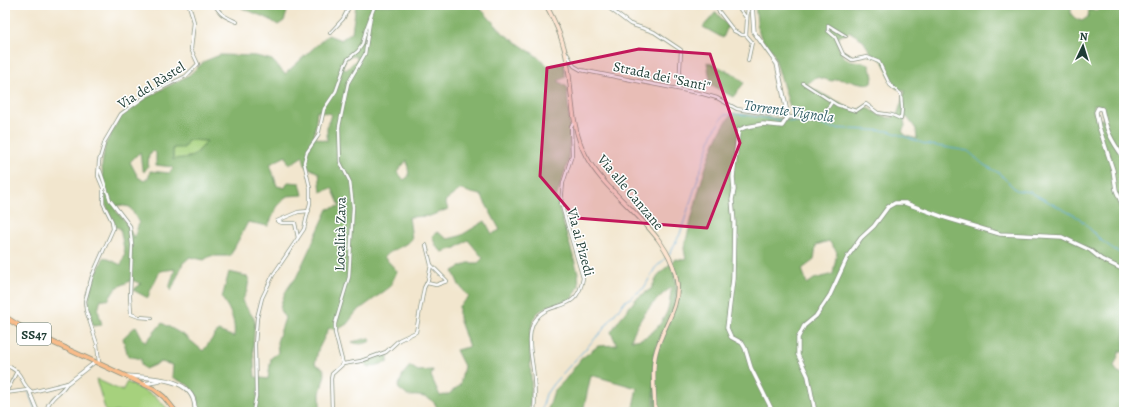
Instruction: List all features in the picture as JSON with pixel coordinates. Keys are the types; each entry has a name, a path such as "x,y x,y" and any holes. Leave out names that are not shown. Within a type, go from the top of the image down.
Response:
{"highway":[{"name":"SS47","path":"5,317 24,329 65,348"}],"main road":[{"name":"Via alle Canzane","path":"546,5 556,22 564,48 567,61 574,123 586,157 598,173 638,216 666,253 672,265 677,285 676,296 674,307 655,353 655,412"},
{"name":"SS47","path":"65,348 144,384 158,392 176,412"}],"street":[{"name":"Via del Ràstel","path":"97,363 97,344 86,310 85,302 92,276 113,229 112,221 103,203 103,188 98,176 99,161 105,142 121,114 146,96 186,76 198,64 191,49 194,22 189,5"},
{"path":"215,5 224,18 237,22"},
{"path":"330,33 343,19 350,5"},
{"path":"254,412 256,396 255,345 257,318 262,298 273,275 304,229 309,211 310,188 304,162 318,136 324,109 336,91 345,64 348,58 358,51 362,45 375,5"},
{"path":"605,5 630,24 654,32 681,50 679,89"},
{"path":"714,5 734,31 742,36 746,35"},
{"path":"737,5 747,19"},
{"path":"748,5 746,35 752,42 748,61"},
{"path":"752,5 754,32 777,64 787,120 779,127 773,124 763,124 746,127 739,130 733,177 733,279 727,328 731,337 742,343 745,348 751,368 773,412"},
{"name":"Località Zava","path":"343,364 335,333 335,324 349,277 353,207 350,182 340,162 339,127 348,83 354,69 365,54 371,15"},
{"path":"803,83 844,108 856,111 866,104 878,113 892,115 901,119 901,94 890,85 879,62 867,57 852,60 843,54 834,37 828,31 828,26 846,36"},
{"name":"Strada dei \"Santi\"","path":"564,48 574,66 581,70 717,98 737,109 787,120 821,118 832,102"},
{"path":"1124,158 1109,137 1102,109 1098,108 1096,112 1099,127 1113,170 1116,190 1124,209"},
{"name":"Via ai Pizedi","path":"534,412 534,380 530,333 540,315 576,299 582,288 584,278 560,203 563,183 572,155 571,126 574,123"},
{"path":"99,169 110,200 130,226 132,245 130,296 131,314 139,317 152,318"},
{"path":"815,412 808,376 798,355 798,338 804,326 816,316 830,295 848,256 861,238 874,226 888,207 895,203 904,203 946,218 1000,234 1062,237 1090,250 1101,258 1124,270"},
{"path":"298,238 295,223 282,223 277,221 293,214 309,211"},
{"path":"332,412 332,374 343,364 361,361 386,352 399,340 416,332 424,288 427,283 431,265 426,245"},
{"path":"427,283 436,285 446,281 431,265"},
{"path":"5,392 29,390 32,392 37,392 67,383 97,363"},
{"path":"5,364 21,374 38,412"},
{"path":"5,392 10,386 17,371"},
{"path":"127,376 169,381 185,386 192,396 195,412"},
{"path":"144,384 144,381 147,378"},
{"path":"144,384 169,381"},
{"path":"158,382 156,386 158,392"},
{"path":"50,412 47,408 49,400 63,389 67,383"}],"highlighted area":[{"path":"639,49 710,54 740,143 707,228 576,218 540,176 547,68"}],"green space":[{"path":"240,5 283,5 287,12 284,21 278,25 269,19 242,8"},
{"path":"356,5 477,5 504,34 538,57 548,66 564,63 565,77 558,81 567,87 570,132 568,162 556,198 578,273 579,286 572,299 543,309 534,318 531,329 530,343 531,401 528,412 438,412 437,407 431,400 418,396 408,396 398,388 403,374 410,366 418,371 433,370 431,376 440,396 449,394 460,385 464,366 456,350 469,347 459,318 459,306 469,297 459,285 453,271 468,263 478,263 483,258 468,240 456,248 442,252 436,246 432,236 437,232 448,239 460,236 485,221 492,234 500,230 481,195 461,189 445,201 448,209 430,216 409,217 412,239 384,257 397,271 390,287 356,312 347,324 337,330 329,328 318,350 315,364 323,368 325,374 320,393 320,409 317,412 272,410 272,412 197,412 198,397 188,385 172,377 173,365 161,362 145,369 141,365 141,359 128,356 123,338 136,326 145,343 162,323 185,336 203,351 218,331 234,337 232,317 222,298 229,272 246,276 249,279 247,291 242,301 255,320 253,347 255,377 268,379 271,358 278,353 277,342 285,318 280,310 282,301 290,285 296,278 328,209 340,206 332,188 321,192 319,173 305,166 303,156 289,165 286,156 270,164 277,186 285,188 288,182 300,183 303,195 287,196 277,207 268,226 248,222 230,256 210,256 204,260 190,257 183,263 171,291 169,289 175,269 160,271 148,298 133,290 141,284 132,280 116,288 108,300 101,299 98,310 102,325 93,326 89,306 92,283 104,257 121,265 125,254 120,228 115,227 104,201 102,165 105,145 121,115 146,98 189,75 205,61 220,55 256,56 272,60 285,74 328,35 341,40 352,32","holes":["356,56 357,59 346,70 342,67 347,57","317,111 331,114 327,128 327,141 314,137","188,140 207,141 196,153 188,158 178,158 173,160 173,148 184,148","154,151 156,153 156,165 172,167 173,169 169,173 150,171 149,177 144,181 138,177 130,162 140,152 144,172 148,166 149,154","407,160 409,176 404,180 397,172","118,205 130,207 139,223 134,238 125,221 116,211"]},
{"path":"755,5 1071,5 1071,14 1076,19 1082,21 1088,17 1089,10 1097,11 1103,5 1124,5 1124,351 1120,351 1114,366 1118,373 1124,375 1124,412 656,412 654,365 656,353 671,317 678,285 672,262 675,259 686,260 684,248 703,177 716,141 724,125 733,113 794,120 773,52 762,40 758,30","holes":["850,32 862,39 871,53 882,60 896,88 905,91 898,113 892,118 881,116 867,107 854,111 806,85 816,77 832,81 837,79 868,84 872,82 873,76 869,65 863,62 850,60 843,56 839,49 838,37","1094,104 1103,108 1104,118 1101,120 1094,114","907,117 916,129 917,139 905,135 902,131 905,126 904,119","829,241 837,252 833,274 814,279 807,284 802,269 814,260 816,245"]},
{"path":"716,12 728,26 723,38 703,27"},
{"path":"707,62 734,74 744,83 733,97 711,85"},
{"path":"187,140 208,141 193,156 173,160 173,148"},
{"path":"671,263 676,285 673,307 654,353 654,412 632,412 637,388 591,375 583,412 547,412 554,391 565,380 581,359 598,346 617,345 611,332 636,299 651,289 659,274","holes":["672,287 668,309 661,323 647,336 637,340 631,340 637,325 647,310"]},
{"path":"369,338 371,341 364,343 357,344 352,342"},
{"path":"388,354 388,362 368,368 364,362"},
{"path":"96,379 122,391 127,382 156,397 171,412 106,412"}],"waterway":[{"name":"Torrente Vignola","path":"669,255 680,234 713,132 724,115 738,114 784,121"},
{"name":"Torrente Vignola","path":"788,121 819,124 830,128 889,131 925,144 968,151 984,165 999,173 1016,190 1030,192 1079,218 1102,241 1124,256"},
{"name":"Torrente Vignola","path":"541,412 546,394 553,384 602,331 623,303 644,288 655,268 667,257"},
{"path":"28,390 36,412"}]}
